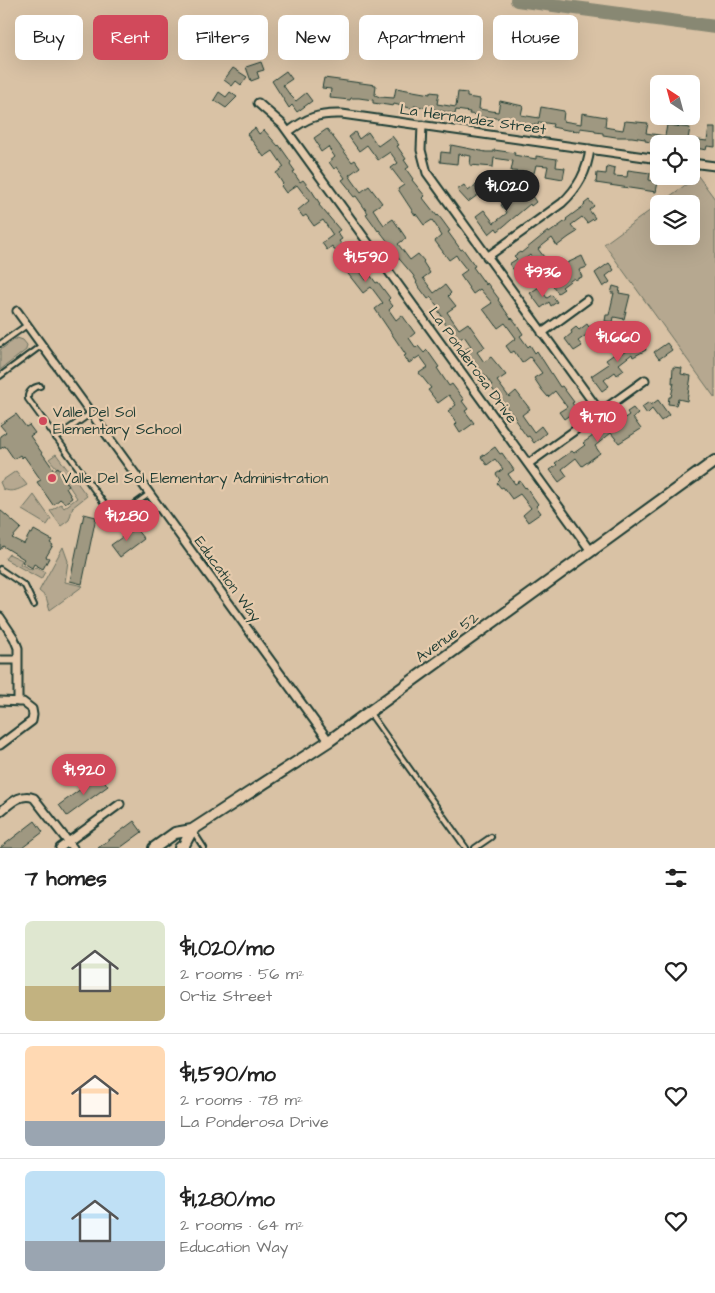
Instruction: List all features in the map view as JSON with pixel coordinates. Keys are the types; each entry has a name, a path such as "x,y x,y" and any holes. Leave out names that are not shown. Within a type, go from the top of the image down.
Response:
{"main road":[{"name":"Avenue 52","path":"154,848 175,833 192,830 329,741 715,461"},
{"name":"Avenue 52","path":"180,848 184,845 192,830"}],"street":[{"name":"La Ponderosa Drive","path":"258,102 288,132 591,551"},
{"name":"La Hernandez Street","path":"288,132 309,118 320,114 331,114 650,158"},
{"path":"422,125 421,150 427,173 600,412"},
{"path":"487,258 571,195 579,184 589,162 590,149"},
{"path":"700,164 715,166"},
{"path":"542,333 587,300"},
{"name":"Education Way","path":"17,311 329,741"},
{"path":"528,464 645,380"},
{"path":"0,618 14,638 18,648 18,702"},
{"path":"0,660 17,660"},
{"path":"0,701 28,704 34,715 32,721 0,745"},
{"path":"0,812 19,798 30,796 38,801 71,845"},
{"path":"60,848 71,845 120,804"}],"lane":[{"path":"0,344 27,325"},
{"path":"0,376 42,345"},
{"path":"40,386 30,391 28,399 112,514 115,516 120,515 149,494"},
{"path":"56,438 91,413"},
{"path":"0,569 25,586 34,605"},
{"path":"369,712 466,848"},
{"path":"192,830 204,848"},
{"path":"475,848 491,837"}],"shaded area":[{"path":"700,179 715,199 715,398 604,244 650,211 650,245 700,245 700,195 672,195 685,185 700,185"},
{"path":"17,338 23,340 27,345 26,350 0,370 0,350"},
{"path":"56,454 87,496 73,507 69,520 61,526 50,511 61,504 64,508 77,498 64,476 49,459"},
{"path":"16,471 27,485 9,491 3,489 0,482"},
{"path":"34,495 51,519 47,525 22,510"},
{"path":"63,547 68,561 65,582 83,586 50,610 46,597 39,591"},
{"path":"9,554 22,560 20,564 32,570 35,567 45,572 41,579 5,559"}],"building":[{"path":"261,62 264,70 257,72 259,78 251,81 246,67"},
{"path":"233,68 247,77 241,85 236,81 232,86 224,80"},
{"path":"286,71 292,79 283,85 290,95 296,101 306,93 312,101 297,112 292,105 289,108 272,81"},
{"path":"324,78 376,85 375,95 380,97 394,98 396,88 430,94 430,92 439,93 437,104 456,107 458,92 467,93 467,97 480,99 479,109 498,112 500,101 523,106 521,115 539,118 541,107 564,111 563,121 581,124 582,113 606,117 605,127 623,130 625,121 648,123 646,133 659,135 650,135 650,142 632,137 603,135 603,133 595,132 595,130 580,128 580,131 567,130 552,127 553,124 539,122 538,125 526,124 512,119 477,117 478,115 469,114 470,112 456,110 455,114 423,107 414,106 414,109 394,104 393,106 373,103 373,100 359,98 351,98 350,100 330,98 331,89 322,88"},
{"path":"219,92 226,97 230,92 237,97 226,108 214,100"},
{"path":"667,125 690,128 689,135 665,135"},
{"path":"255,128 259,134 264,130 279,145 291,162 290,164 295,171 293,172 300,182 303,180 312,191 319,205 340,230 337,232 342,239 339,241 347,252 353,248 366,265 359,270 366,280 371,276 376,283 378,282 390,298 388,300 393,306 389,310 396,320 402,315 415,333 409,338 416,348 418,346 424,353 427,350 449,386 452,384 464,400 462,401 468,409 465,411 474,423 460,433 455,425 457,423 448,411 456,405 449,395 438,403 428,390 431,388 419,373 428,367 420,356 409,363 404,356 406,355 375,309 383,303 371,287 363,293 345,270 347,268 332,246 327,250 322,243 333,235 323,220 314,226 306,215 303,217 298,210 309,201 297,185 286,193 276,173 284,167 273,151 264,157 247,134"},
{"path":"709,128 715,128 715,147 707,146 706,150 700,149 700,140 707,141"},
{"path":"327,129 352,162 355,160 360,167 349,175 361,192 369,186 382,203 373,209 384,225 393,219 406,238 398,244 410,260 418,254 424,261 430,273 423,278 434,293 445,285 451,293 448,296 456,306 447,312 459,329 468,323 485,347 477,352 484,362 491,357 506,375 497,381 509,397 516,391 530,409 522,415 534,432 541,426 546,433 534,443 529,436 527,437 516,419 490,386 492,385 487,378 464,350 471,346 464,336 459,340 453,334 440,317 442,316 437,309 438,307 431,297 428,299 416,283 413,275 366,214 368,213 356,196 354,197 350,192 342,180 345,178 337,167 334,169 329,162 335,157 328,147 321,152 314,138"},
{"path":"355,132 359,139 368,132 378,146 392,136 406,159 404,160 409,167 406,169 412,180 425,196 423,198 442,220 450,231 448,232 475,266 473,267 499,299 511,319 516,323 523,334 520,336 528,347 530,345 535,353 537,351 560,387 562,386 574,402 572,403 577,410 564,419 559,412 567,407 555,391 548,397 542,390 534,378 542,373 530,357 522,363 514,351 511,353 506,346 516,338 505,323 498,328 483,309 492,303 480,289 473,294 460,275 467,270 456,255 449,260 435,241 441,236 432,220 424,225 398,189 404,185 391,168 398,163 390,152 378,160 367,145 359,151 349,137"},
{"path":"451,145 486,152 494,152 494,150 515,153 514,155 536,159 536,156 557,159 556,167 565,168 563,179 546,176 548,166 536,165 534,173 511,171 513,161 494,158 493,167 470,165 471,156 458,154 457,164 440,162 441,152 450,153"},
{"path":"607,166 615,168 614,176 627,177 628,170 650,173 650,185 657,185 656,192 596,183 597,173 606,174"},
{"path":"464,185 468,191 476,185 482,192 468,202 457,190"},
{"path":"521,190 527,199 532,196 536,202 531,206 530,204 498,231 496,228 489,234 476,216 484,210 494,223 507,213 501,205"},
{"path":"589,200 594,206 589,210 595,218 587,223 582,217 571,225 577,232 557,246 552,238 538,249 544,257 536,263 530,255 521,262 529,273 521,279 509,264 517,259 514,256 521,253 548,231 549,233 567,220"},
{"path":"582,256 587,267 579,270 582,277 575,280 574,278 562,287 564,289 558,293 553,286 558,283 552,275 567,263"},
{"path":"609,263 614,270 606,276 610,282 603,287 595,273"},
{"path":"613,286 620,288 619,293 630,295 624,319 614,317 613,322 605,321 606,315 609,315 614,293 611,293"},
{"path":"539,287 547,298 552,295 557,302 551,306 549,302 541,308 530,293"},
{"path":"596,322 607,338 600,343 592,331 578,341 582,346 574,351 565,339 572,333 571,331 576,327 579,330 587,324 589,327"},
{"path":"640,334 646,350 633,357 632,354 619,364 624,370 617,375 615,372 604,380 609,386 602,391 591,376 609,364 606,360 620,350 622,353 636,347 632,337"},
{"path":"667,343 672,350 659,359 654,352"},
{"path":"673,367 682,368 681,374 691,376 687,401 678,399 676,405 668,404 674,383 672,383"},
{"path":"658,400 669,415 661,421 652,409 647,414 642,407 649,402 651,405"},
{"path":"633,408 638,414 633,418 641,429 619,443 611,433 595,446 600,453 582,466 576,458 562,469 567,476 559,482 550,470 557,465 555,463 572,451 574,453 585,445 583,443 614,421 616,424 629,415 627,412"},
{"path":"16,414 26,427 29,425 35,433 30,436 54,470 58,467 64,476 69,486 66,488 72,498 65,503 60,499 53,505 37,482 41,480 24,456 22,458 20,455 14,459 5,446 0,449 0,436 6,432 0,425"},
{"path":"495,447 500,454 502,453 514,470 508,474 515,484 520,481 538,504 536,506 541,513 528,522 523,515 531,508 520,494 512,499 503,487 501,488 497,483 500,480 496,474 503,469 495,459 487,465 481,457"},
{"path":"0,510 21,528 12,538 24,544 30,533 32,534 34,530 52,540 50,543 53,545 46,557 49,558 43,569 34,564 32,568 22,562 24,559 3,546 0,550"},
{"path":"84,514 96,517 82,584 70,581"},
{"path":"135,528 144,539 120,557 111,545"},
{"path":"100,775 108,786 67,816 59,805"},
{"path":"35,821 43,832 22,848 0,848"},
{"path":"134,821 142,832 120,848 98,848"}],"waterway":[{"path":"517,0 715,27"}],"place":[{"name":"Valle Del Sol Elementary School","path":"43,421"},
{"name":"Valle Del Sol Elementary Administration","path":"52,478"}]}
